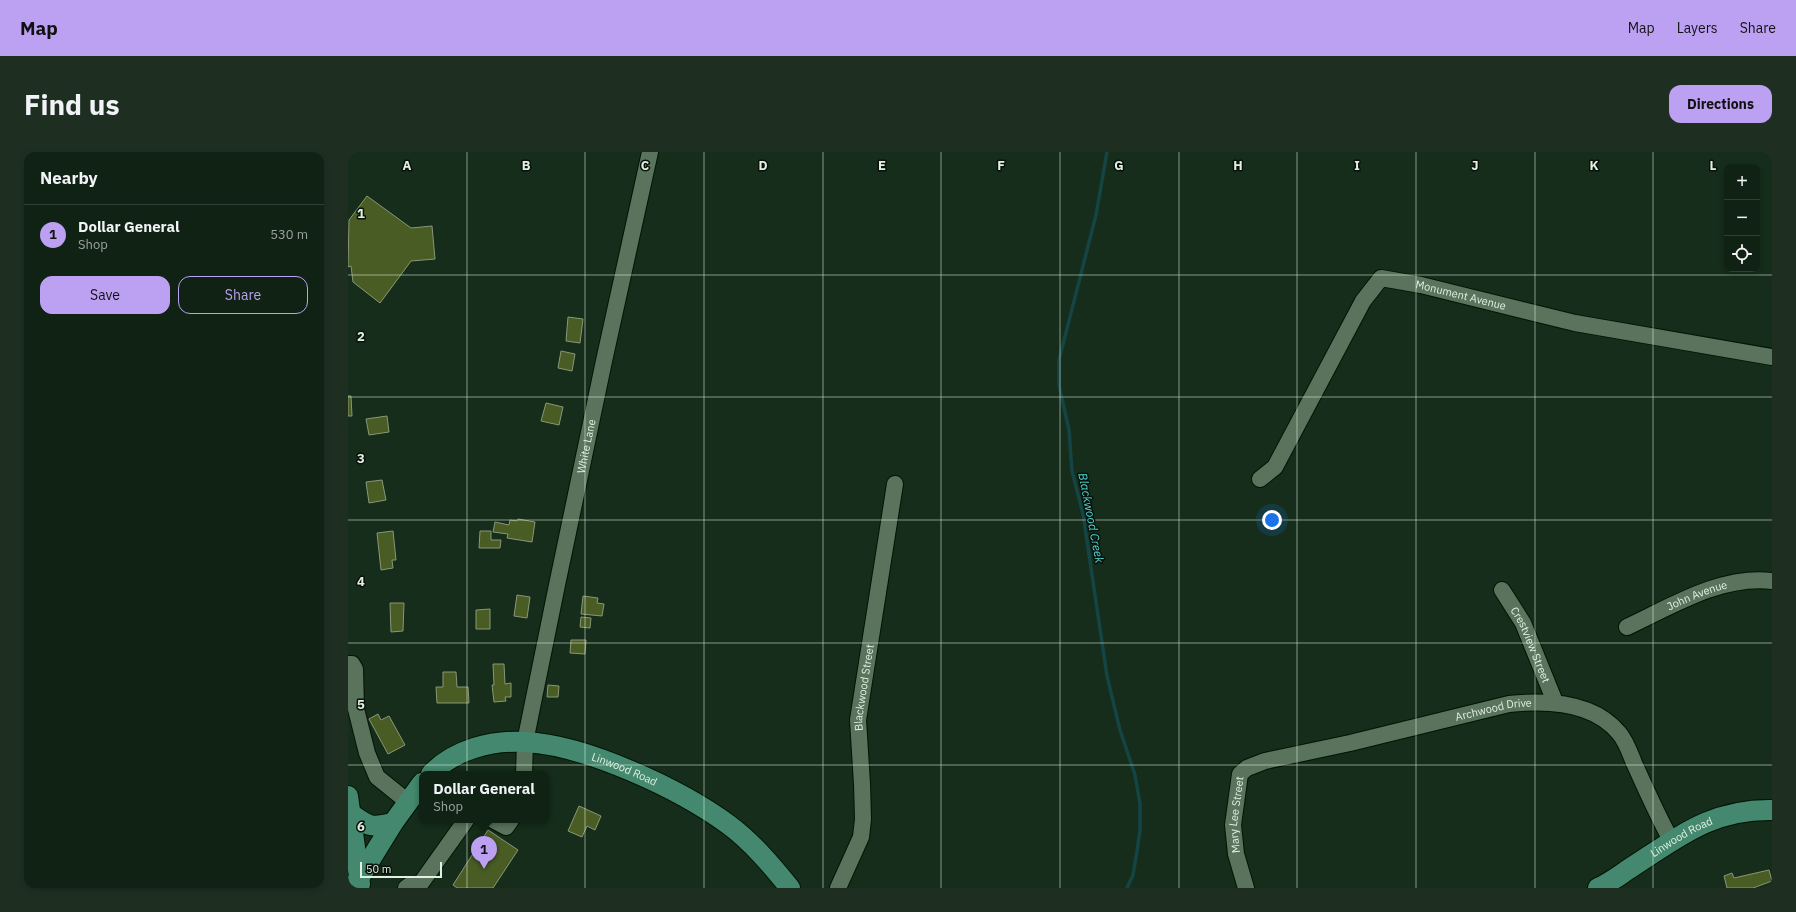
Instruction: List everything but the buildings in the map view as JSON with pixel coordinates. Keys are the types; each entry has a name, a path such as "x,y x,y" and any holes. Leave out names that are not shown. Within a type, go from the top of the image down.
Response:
{"main road":[{"name":"Linwood Road","path":"435,771 450,759 475,747 497,742 525,742 554,746 610,763 689,799 729,826 757,850 790,888"},
{"path":"358,885 393,823 419,787"},
{"path":"349,804 365,824 376,827 393,823"},
{"path":"349,804 358,885"},
{"name":"Linwood Road","path":"1598,888 1671,840 1702,823 1730,814 1754,809 1772,810"}],"street":[{"name":"White Lane","path":"524,771 525,742 604,361 650,152"},
{"name":"Monument Avenue","path":"1260,479 1275,467 1363,301 1381,278 1421,285 1575,323 1772,357"},
{"name":"Blackwood Street","path":"838,888 860,837 863,819 858,720 895,484"},
{"name":"John Avenue","path":"1627,627 1681,602 1729,583 1772,581"},
{"name":"Crestview Street","path":"1502,590 1523,623 1555,702"},
{"path":"348,664 352,664 354,669 356,709 367,753 377,777 408,802"},
{"name":"Archwood Drive","path":"1247,768 1265,761 1350,743 1509,704 1555,702 1582,709 1596,715 1608,722 1620,734 1640,774 1657,816 1671,840"},
{"name":"Mary Lee Street","path":"1246,888 1236,854 1233,825 1240,774 1247,768"},
{"path":"415,887 464,823"},
{"path":"499,823 506,827 509,823"}],"waterway":[{"name":"Blackwood Creek","path":"1107,152 1096,215 1059,360 1059,385 1069,430 1072,471 1083,514 1107,676 1120,730 1135,775 1140,804 1140,830 1137,851 1133,875 1127,888"}],"place":[{"name":"Dollar General","path":"484,869"}]}
